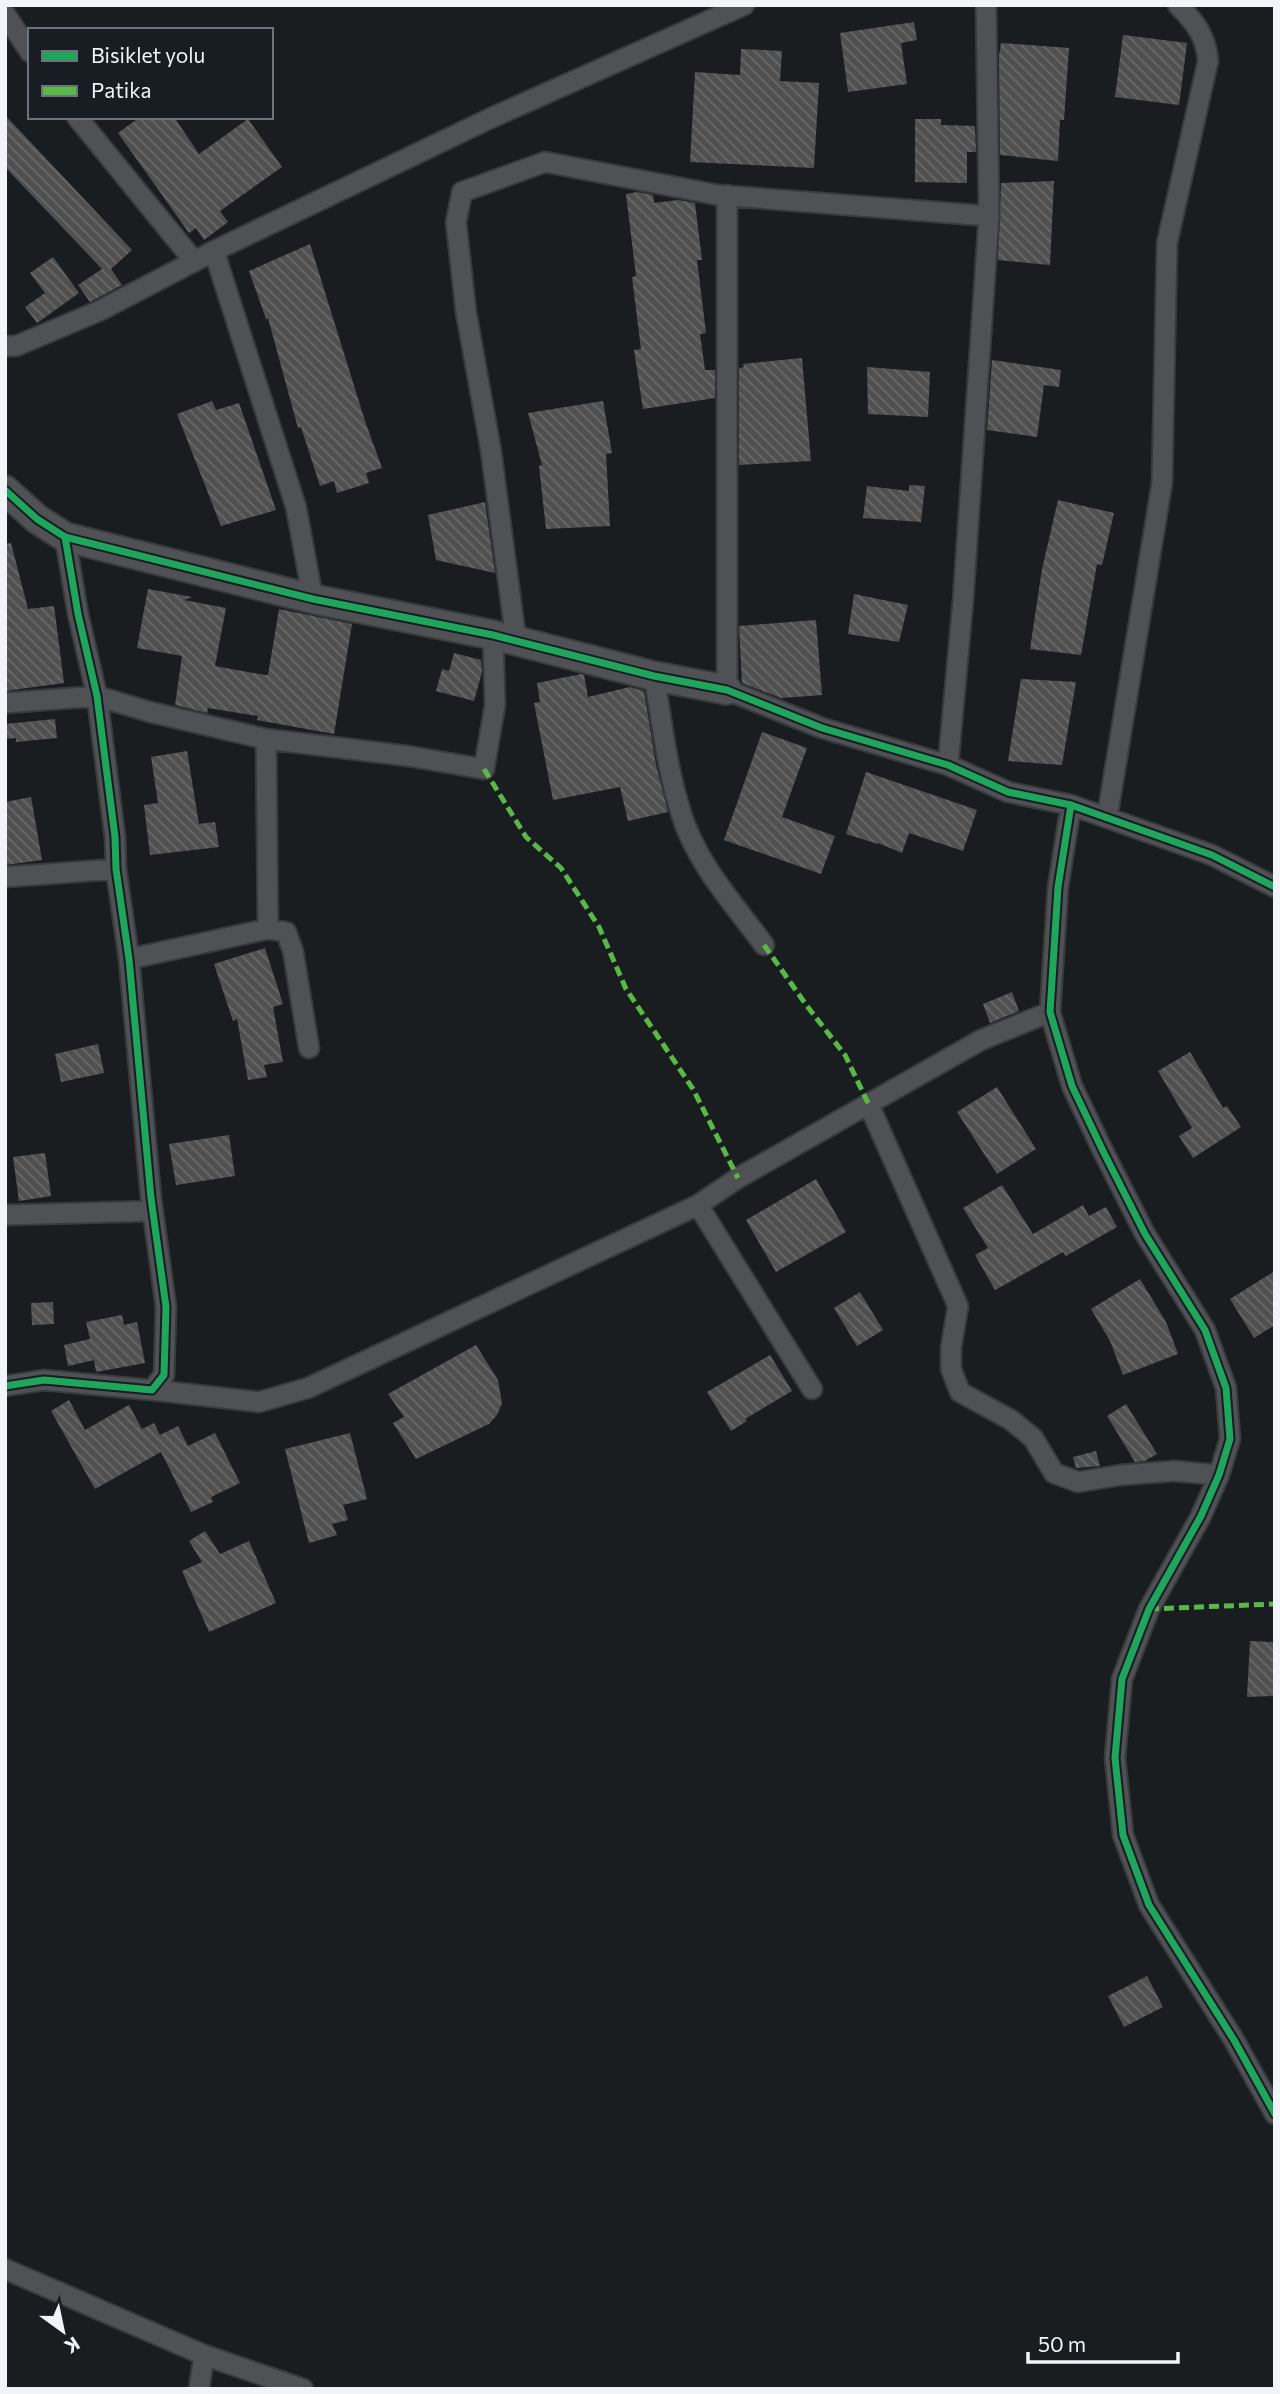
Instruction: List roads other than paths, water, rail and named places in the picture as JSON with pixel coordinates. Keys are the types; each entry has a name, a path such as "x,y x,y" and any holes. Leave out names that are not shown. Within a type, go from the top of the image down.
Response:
{"street":[{"path":"5,346 16,346 99,311 214,251 491,118 744,5"},
{"path":"948,765 963,601 989,216 986,5"},
{"path":"1107,818 1162,483 1167,243 1208,61 1207,49 1199,28 1178,5"},
{"path":"5,14 28,49"},
{"path":"79,119 194,261"},
{"path":"5,703 97,696 150,712 266,739 408,756 484,769 505,637 491,451 466,312 456,222 462,192 545,162 727,195 989,216"},
{"path":"727,195 727,690"},
{"path":"214,251 296,507 313,599"},
{"path":"5,491 37,519 65,537 313,599 505,637 654,676 727,690 822,728 948,765 1008,792 1071,805 1212,855 1275,887"},
{"path":"65,537 78,614 97,696 129,959 153,1210 166,1307 164,1375 152,1390"},
{"path":"654,676 681,815 716,881 764,944"},
{"path":"266,739 268,929"},
{"path":"1071,805 1058,887 1050,1012 1072,1086 1103,1151 1146,1234 1205,1330 1226,1388 1230,1439 1219,1475 1201,1516 1149,1609 1122,1679 1115,1758 1123,1835 1149,1905 1234,2040 1275,2114"},
{"path":"5,877 116,869"},
{"path":"129,959 268,929 286,932 293,951 309,1048"},
{"path":"5,1386 44,1380 259,1402 308,1388 698,1205 738,1178 981,1040 1050,1012"},
{"path":"869,1105 958,1306 951,1348 951,1370 960,1392 1011,1420 1033,1438 1054,1473 1078,1482 1174,1471 1219,1475"},
{"path":"698,1205 812,1388"},
{"path":"5,1215 153,1210"},
{"path":"5,2269 204,2355 303,2389"},
{"path":"199,2389 204,2355"}]}
